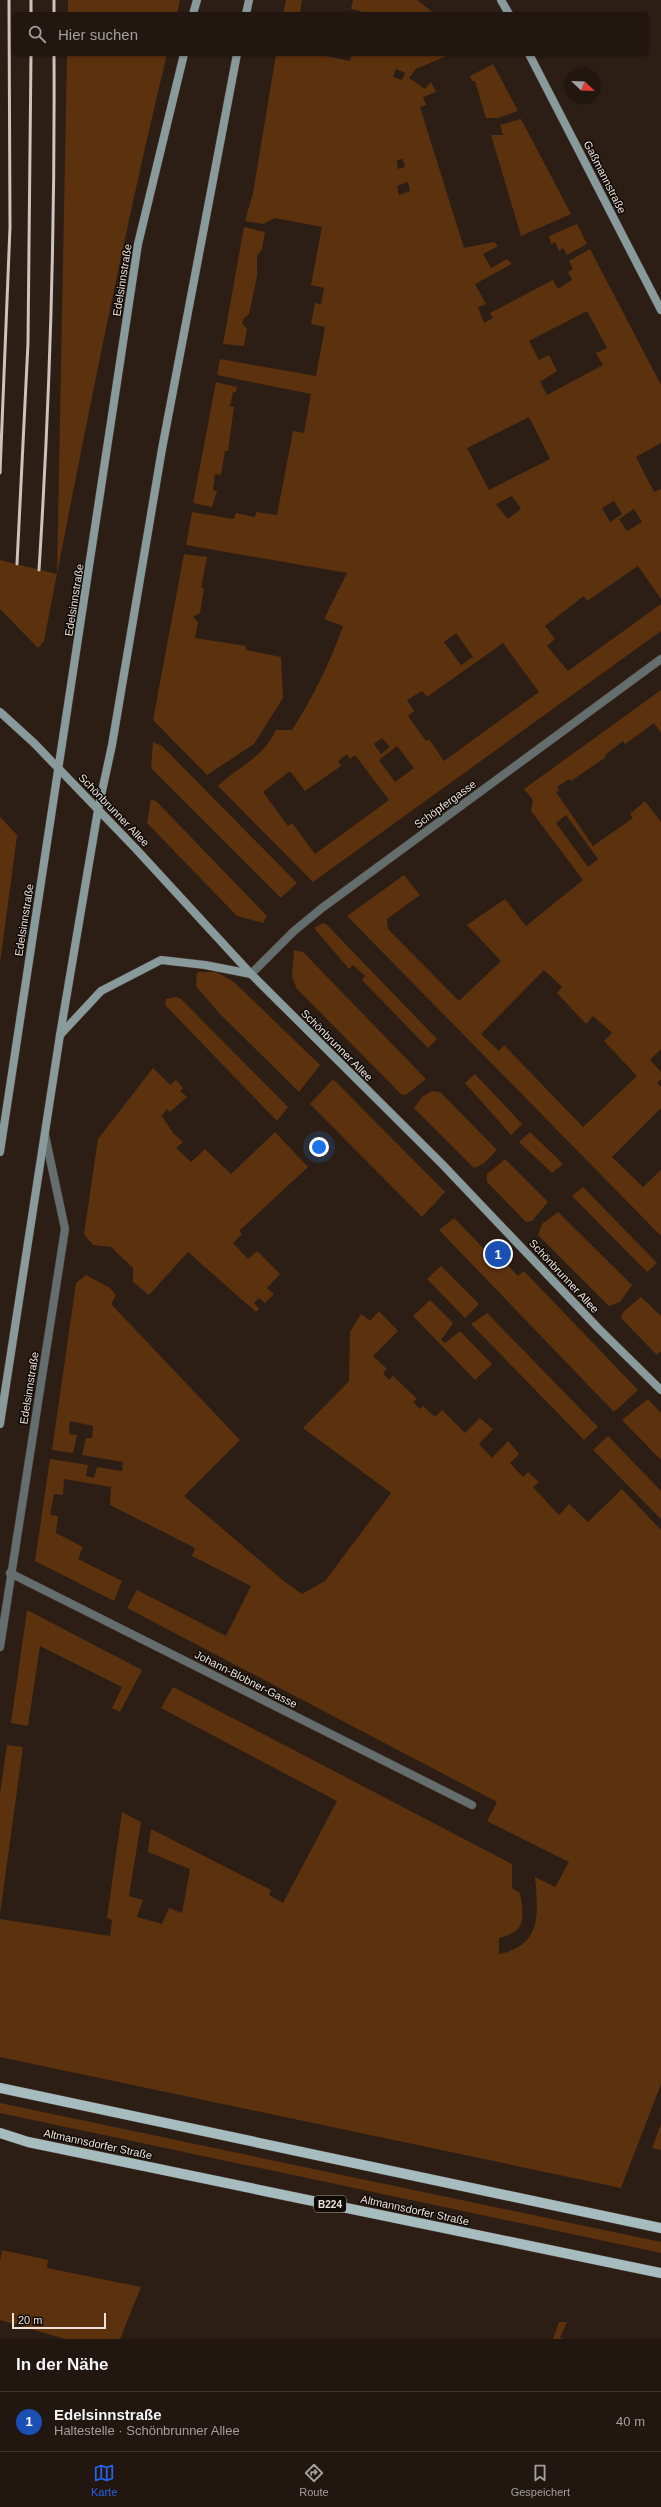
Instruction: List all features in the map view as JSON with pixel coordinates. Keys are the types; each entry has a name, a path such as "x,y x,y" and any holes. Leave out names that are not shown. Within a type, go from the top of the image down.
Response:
{"main road":[{"path":"194,12 197,0"},
{"path":"246,12 249,0"},
{"path":"501,0 508,12"},
{"name":"Edelsinnstraße","path":"0,1152 57,767 138,244 184,56"},
{"name":"Edelsinnstraße","path":"0,1424 44,1133 98,810 112,745 162,449 237,56"},
{"name":"Gaßmannstraße","path":"530,56 661,310"},
{"name":"Schönbrunner Allee","path":"0,712 34,743 57,767 250,974 442,1164 599,1329 661,1390"},
{"path":"60,1035 101,991 162,960 205,965 250,974"},
{"path":"0,2088 661,2228"},
{"name":"Altmannsdorfer Straße","path":"0,2133 36,2143 661,2273"}],"street":[{"name":"Schöpfergasse","path":"250,974 294,931 322,908 661,660"},
{"name":"Edelsinnstraße","path":"0,1647 10,1574 66,1229 44,1133"},
{"name":"Johann-Blobner-Gasse","path":"10,1574 472,1805"}],"shaded area":[{"path":"68,0 180,0 177,12 68,12"},
{"path":"286,0 302,0 300,12 283,12"},
{"path":"353,0 417,0 432,12 361,12 351,9"},
{"path":"67,56 167,56 117,274 44,641 38,648 0,609 0,560 57,574"},
{"path":"276,56 326,56 350,61 351,56 446,56 416,69 409,78 425,89 431,82 436,92 423,97 426,105 420,107 464,248 494,242 498,246 483,254 491,268 507,259 512,264 475,284 486,304 478,307 484,323 493,318 490,313 553,280 558,289 572,280 568,272 573,269 569,261 590,249 661,385 661,443 636,457 654,492 661,489 661,599 638,566 587,601 584,596 545,626 555,639 547,646 568,671 661,604 661,631 313,882 218,786 257,755 264,748 276,730 292,730 300,718 327,666 343,626 324,619 347,573 186,545 192,512 234,519 236,513 255,517 256,512 277,515 293,431 304,433 311,394 217,375 220,359 316,376 325,327 311,324 315,303 321,304 324,288 311,285 322,227 275,218 263,224 245,221 253,193","holes":["396,69 405,73 402,80 393,77","403,159 405,167 398,169 397,160","408,182 410,191 399,195 397,186","587,311 607,348 596,353 603,365 547,395 540,382 557,371 549,355 539,360 529,341","529,417 550,459 489,490 467,448","512,496 521,509 508,519 496,504","614,501 622,514 610,522 602,508","634,509 642,522 627,531 619,519","456,633 473,657 461,665 444,642","503,643 539,692 444,761 429,739 426,741 408,716 414,711 407,700 422,691 427,697","382,738 390,747 381,754 374,744","397,746 414,768 395,782 379,760","347,754 350,759 355,755 389,800 315,854 292,823 288,826 263,792 290,771 305,791 341,766 338,761"]},
{"path":"493,64 518,111 498,118 486,118 475,81 472,81 470,76"},
{"path":"521,119 571,214 521,236 491,135 503,135 500,125"},
{"path":"577,224 587,244 567,255 563,248 559,251 555,242 551,244 549,236"},
{"path":"244,227 265,232 262,249 257,256 257,276 249,314 244,318 242,323 247,329 244,346 223,344"},
{"path":"216,382 237,387 236,392 233,392 230,406 234,407 228,451 225,451 221,475 215,474 213,490 217,491 212,507 193,503"},
{"path":"184,554 207,557 201,588 204,588 200,613 193,617 198,622 195,638 246,646 246,650 281,657 283,698 254,744 207,775 153,720"},
{"path":"661,690 661,733 654,723 625,744 623,741 605,755 606,757 571,781 569,779 557,787 559,790 556,792 593,846 633,818 630,814 645,801 661,822 661,1049 650,1060 661,1072 661,1079 657,1083 661,1087 661,1108 612,1157 643,1187 661,1170 661,1236 347,916 404,875 420,895 387,919 388,929 459,1001 501,961 467,925 505,899 526,926 583,880 531,811 533,800 524,789","holes":["566,815 598,859 588,867 556,823","544,970 562,987 557,993 586,1024 593,1016 612,1033 604,1041 637,1076 583,1127 504,1045 499,1051 481,1034"]},
{"path":"153,742 162,746 297,883 281,898 151,768"},
{"path":"151,799 157,802 267,916 263,923 237,916 147,823"},
{"path":"0,817 19,837 17,836 0,963"},
{"path":"323,923 327,925 437,1039 428,1048 362,980 365,976 353,965 349,969 314,928"},
{"path":"294,950 303,952 426,1079 407,1094 402,1095 297,989 292,977"},
{"path":"197,972 216,972 234,982 320,1065 299,1092 219,1013 196,986"},
{"path":"176,997 181,999 288,1107 277,1121 165,1005 166,999"},
{"path":"153,1068 170,1085 176,1080 183,1088 180,1091 187,1097 170,1112 167,1109 162,1116 173,1133 183,1142 176,1148 191,1162 205,1149 231,1174 275,1132 308,1167 239,1231 242,1234 233,1243 248,1259 257,1251 280,1274 267,1288 274,1294 265,1303 259,1298 254,1303 259,1309 256,1312 188,1252 149,1295 133,1282 133,1268 111,1247 93,1245 84,1234 98,1139"},
{"path":"475,1074 522,1124 511,1135 465,1083"},
{"path":"333,1079 445,1192 422,1217 310,1104"},
{"path":"432,1091 440,1092 497,1150 483,1164 474,1168 414,1108 422,1097"},
{"path":"530,1132 563,1164 552,1173 519,1142"},
{"path":"505,1159 548,1202 532,1221 526,1222 487,1182 487,1174"},
{"path":"583,1187 657,1263 647,1272 572,1196"},
{"path":"558,1212 632,1285 620,1302 609,1306 538,1235 542,1224"},
{"path":"454,1218 492,1257 496,1253 518,1276 524,1271 638,1390 614,1412 439,1230"},
{"path":"441,1266 479,1304 465,1318 427,1279"},
{"path":"86,1275 110,1288 116,1295 111,1304 240,1440 184,1496 285,1582 302,1594 325,1581 391,1493 303,1428 349,1381 350,1332 361,1314 370,1321 379,1311 398,1331 373,1356 387,1369 383,1373 389,1380 393,1376 417,1399 413,1402 420,1409 423,1406 435,1417 442,1410 465,1433 480,1418 493,1429 479,1444 492,1458 508,1441 519,1454 510,1463 523,1477 528,1472 539,1482 533,1487 559,1515 569,1504 588,1522 622,1489 661,1530 661,2084 621,2188 0,2057 0,1919 110,1936 112,1920 107,1918 122,1812 141,1822 129,1896 143,1900 137,1917 162,1924 169,1908 182,1913 190,1869 148,1852 151,1829 271,1890 269,1895 283,1903 337,1801 161,1708 173,1687 512,1864 512,1888 520,1893 522,1922 515,1932 499,1938 499,1954 513,1950 524,1943 531,1935 535,1926 537,1915 535,1877 555,1887 569,1862 487,1821 497,1802 127,1608 137,1590 226,1636 251,1586 192,1556 195,1548 110,1505 111,1487 64,1479 63,1495 54,1494 50,1515 58,1516 56,1533 83,1547 78,1559 122,1581 114,1601 35,1561 50,1459 88,1465 86,1476 94,1478 97,1467 122,1471 123,1462 82,1455 86,1438 92,1438 93,1426 70,1421 69,1434 77,1435 73,1453 52,1450 76,1283"},
{"path":"641,1297 661,1316 661,1351 657,1355 621,1318 623,1312"},
{"path":"430,1300 453,1323 441,1340 445,1343 460,1331 492,1364 475,1380 413,1316"},
{"path":"487,1313 598,1427 584,1440 471,1324"},
{"path":"648,1399 661,1413 661,1460 622,1420"},
{"path":"608,1436 661,1491 661,1519 593,1450"},
{"path":"27,1610 142,1670 120,1712 112,1708 122,1687 40,1646 28,1726 11,1723"},
{"path":"7,1745 23,1747 0,1914 0,1794"},
{"path":"0,2103 661,2242 661,2253 0,2113"},
{"path":"661,2124 661,2150 652,2148"},
{"path":"2,2250 48,2260 47,2268 141,2287 120,2339 65,2339 0,2320 0,2261"},
{"path":"559,2322 567,2322 560,2338 566,2339 553,2339"}],"railway":[{"path":"0,473 10,227 9,0"},
{"path":"31,0 31,12"},
{"path":"54,0 54,12"},
{"path":"17,564 28,343 31,56"},
{"path":"39,570 51,312 54,183 54,56"}],"place":[{"name":"Edelsinnstraße","path":"498,1254"}]}
